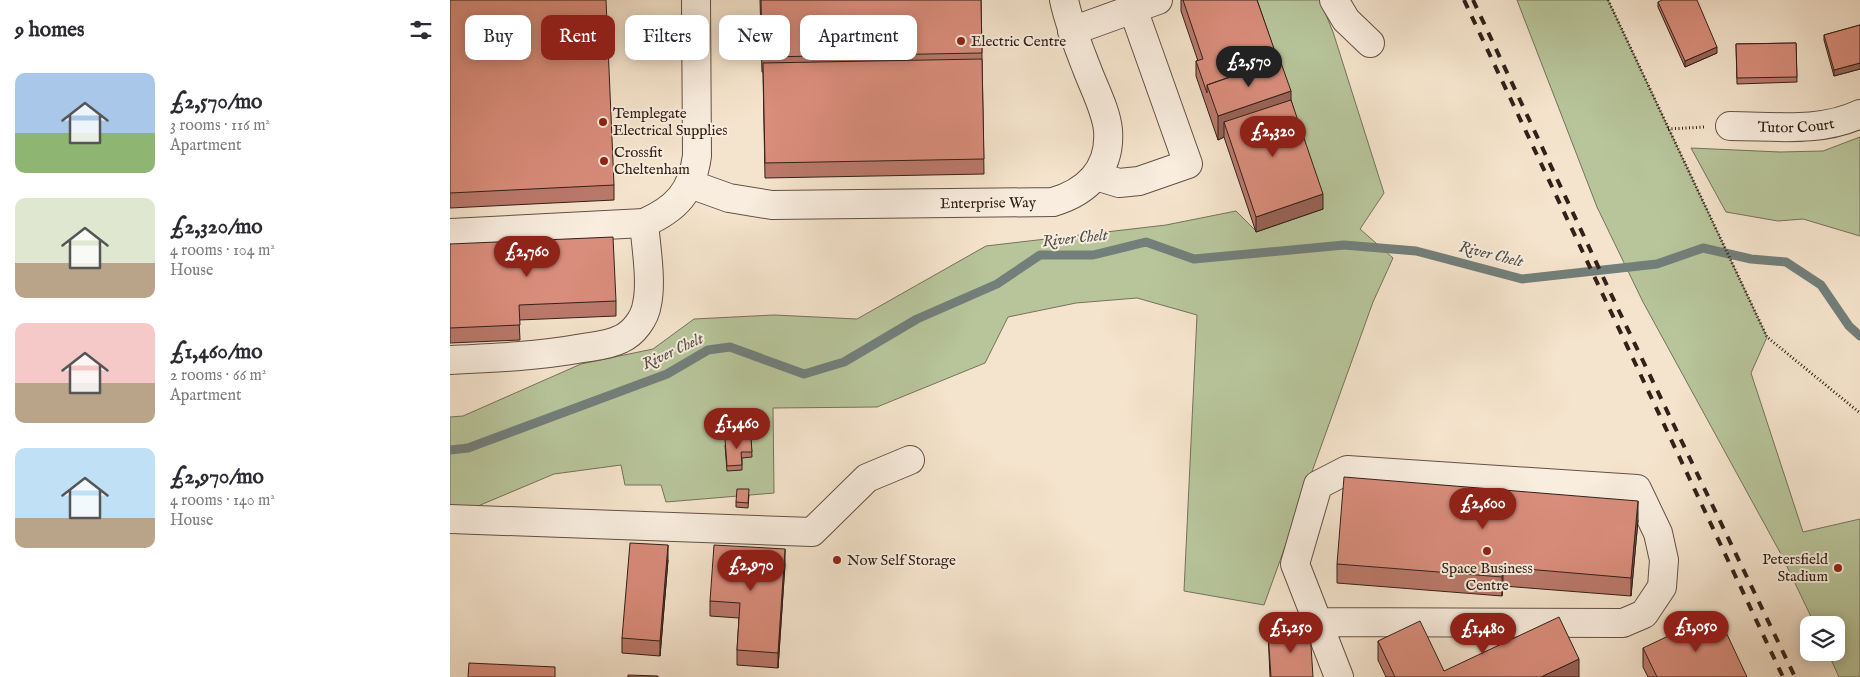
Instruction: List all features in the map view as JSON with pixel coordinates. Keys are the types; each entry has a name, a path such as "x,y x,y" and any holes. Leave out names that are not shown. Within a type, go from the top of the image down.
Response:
{"street":[{"path":"450,233 644,223 668,211 690,184 695,171 698,139 696,0"},
{"name":"Enterprise Way","path":"690,184 729,198 772,205 1053,202 1069,197 1084,189 1096,176 1104,162 1108,146 1108,129 1104,113 1072,31 1064,0"},
{"path":"1334,0 1346,20 1370,43"},
{"path":"1072,31 1145,4 1188,164 1133,182 1119,183 1096,176"},
{"name":"Tutor Court","path":"1730,126 1812,127 1831,124 1860,114"},
{"path":"450,360 550,354 611,343 626,336 638,324 648,304 644,223"},
{"path":"450,519 812,532 867,478 910,460"},
{"path":"1317,622 1623,624 1644,614 1662,588 1664,560 1658,534 1637,489 1347,470 1318,485 1295,564 1317,622 1338,677"}],"path":[{"path":"1608,0 1767,337 1860,413"},
{"path":"1668,128 1730,126"}],"green space":[{"path":"1252,0 1320,0 1333,32 1384,193 1360,229 1393,258 1373,302 1264,605 1184,591 1197,315 1137,298 1076,303 1008,317 985,363 877,407 773,408 774,493 666,502 661,485 625,485 621,465 554,474 478,506 450,506 450,417 463,416 581,364 653,349 694,319 774,315 857,319 986,246 1166,225 1236,211 1257,232"},
{"path":"1517,0 1608,0 1767,337 1751,373 1803,532 1860,519 1860,677 1839,677 1832,661 1845,661 1845,616 1811,616 1782,556 1643,302 1597,207"},
{"path":"1860,137 1860,236 1803,219 1778,221 1726,212 1691,148 1780,152 1823,151"}],"building":[{"path":"450,0 606,0 607,15 541,15 541,60 609,60 614,185 450,193"},
{"path":"761,0 981,0 982,53 917,54 917,15 800,15 800,56 790,56 790,15 761,15"},
{"path":"1183,0 1257,0 1278,60 1207,85 1207,93 1196,61 1203,59"},
{"path":"1662,0 1697,0 1717,47 1685,61 1658,2"},
{"path":"1860,25 1860,63 1834,70 1824,35"},
{"path":"1796,43 1797,77 1737,78 1736,44"},
{"path":"982,59 984,159 765,163 763,63"},
{"path":"1280,60 1291,91 1218,116 1207,85"},
{"path":"1291,100 1323,194 1256,217 1224,122"},
{"path":"613,237 616,301 519,305 520,325 450,328 450,244"},
{"path":"751,438 752,452 741,452 742,465 727,466 725,439"},
{"name":"Space Business Centre","path":"1344,477 1638,501 1631,578 1503,567 1502,577 1337,564"},
{"path":"737,489 749,489 748,503 736,502"},
{"path":"630,543 668,545 660,641 622,638"},
{"path":"714,545 785,549 778,653 737,650 740,603 710,601"},
{"path":"1717,613 1747,677 1657,677 1643,648"},
{"path":"1559,617 1579,659 1541,677 1395,677 1378,641 1420,621 1444,671"},
{"path":"1310,630 1313,677 1271,677 1268,632"},
{"path":"469,663 555,667 555,677 468,677"},
{"path":"628,675 658,676 658,677 628,677"}],"waterway":[{"name":"River Chelt","path":"450,450 468,448 667,374 708,350 730,347 804,374 844,362 917,319 997,284 1040,255 1093,255 1146,242 1194,259 1344,245 1416,251 1522,279 1657,264 1703,248 1751,259 1786,262 1821,285 1849,326 1860,336"}],"railway":[{"path":"1464,0 1783,677"},
{"path":"1473,0 1619,311 1795,677"}],"place":[{"name":"Electric Centre","path":"961,41"},
{"name":"Templegate Electrical Supplies","path":"603,122"},
{"name":"Crossfit Cheltenham","path":"604,161"},
{"name":"Space Business Centre","path":"1487,551"},
{"name":"Now Self Storage","path":"837,560"},
{"name":"Petersfield Stadium","path":"1838,568"}]}
